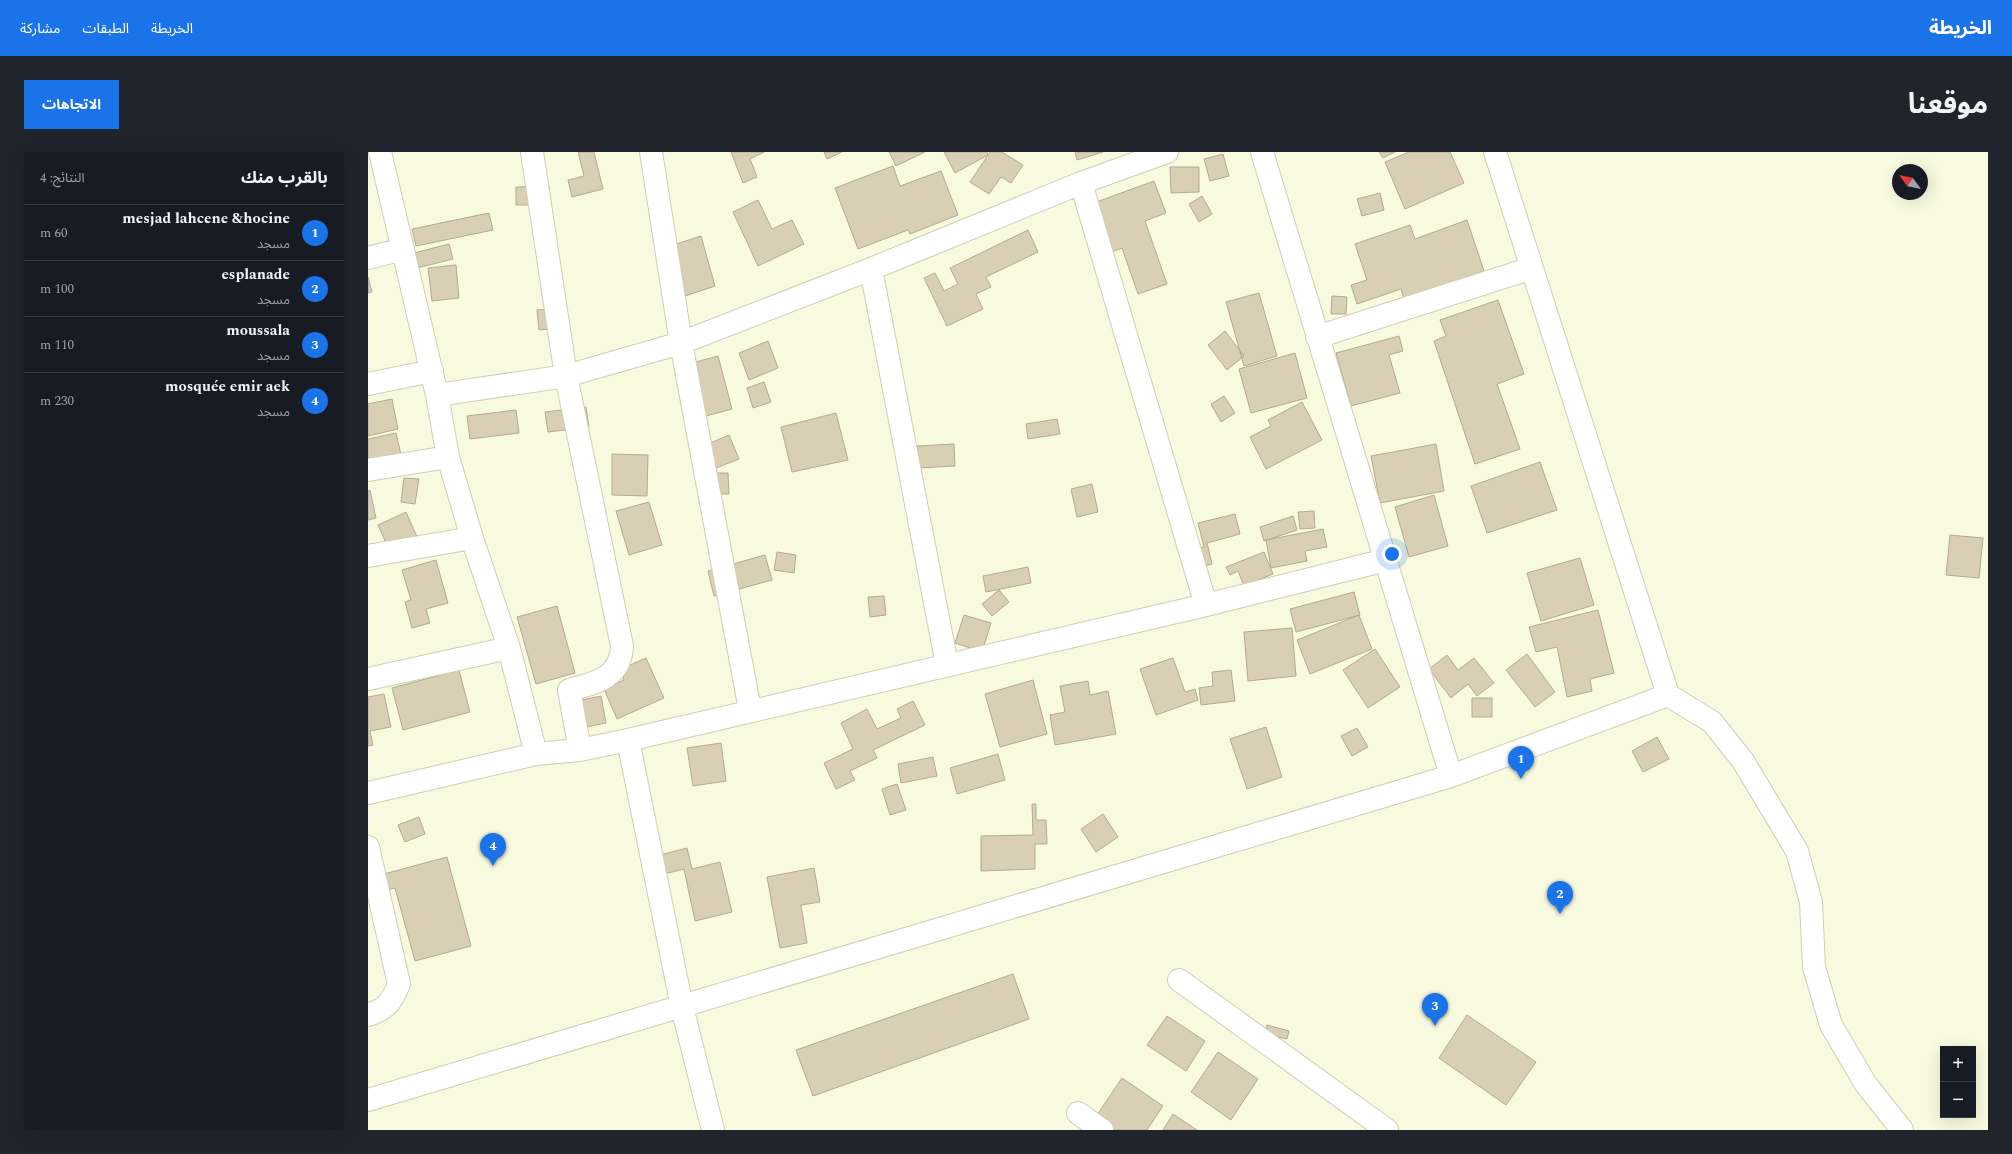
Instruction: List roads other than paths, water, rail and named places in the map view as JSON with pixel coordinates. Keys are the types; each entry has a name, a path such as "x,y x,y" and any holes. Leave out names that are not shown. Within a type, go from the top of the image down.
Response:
{"street":[{"path":"380,152 432,371 448,457 472,538 510,648 536,754"},
{"path":"532,152 566,376 622,646 622,656 615,670 599,682 569,690 580,750"},
{"path":"651,152 681,343 750,710"},
{"path":"437,395 566,376 681,343 871,269 1081,183 1167,152"},
{"path":"1262,152 1451,776"},
{"path":"1495,152 1668,695 1712,722 1743,761 1797,851 1811,902 1814,967 1831,1025 1865,1083 1902,1130"},
{"path":"1081,183 1206,604"},
{"path":"368,258 404,249"},
{"path":"1317,336 1532,268"},
{"path":"871,269 947,665"},
{"path":"368,384 432,371"},
{"path":"368,470 448,457"},
{"path":"368,556 472,538"},
{"path":"368,793 536,754 580,750 628,740 750,710 1206,604 1386,560"},
{"path":"368,679 510,648"},
{"path":"368,1100 1451,776 1668,695"},
{"path":"628,740 682,1007 713,1130"},
{"path":"368,847 373,887 399,984 392,1001 377,1012 368,1015"},
{"path":"1179,980 1387,1130"},
{"path":"1078,1113 1102,1130"}],"place":[{"name":"mesjad lahcene &hocine","path":"1521,779"},
{"name":"mosquée emir aek","path":"493,866"},
{"name":"esplanade","path":"1560,914"},
{"name":"moussala","path":"1435,1026"}]}
